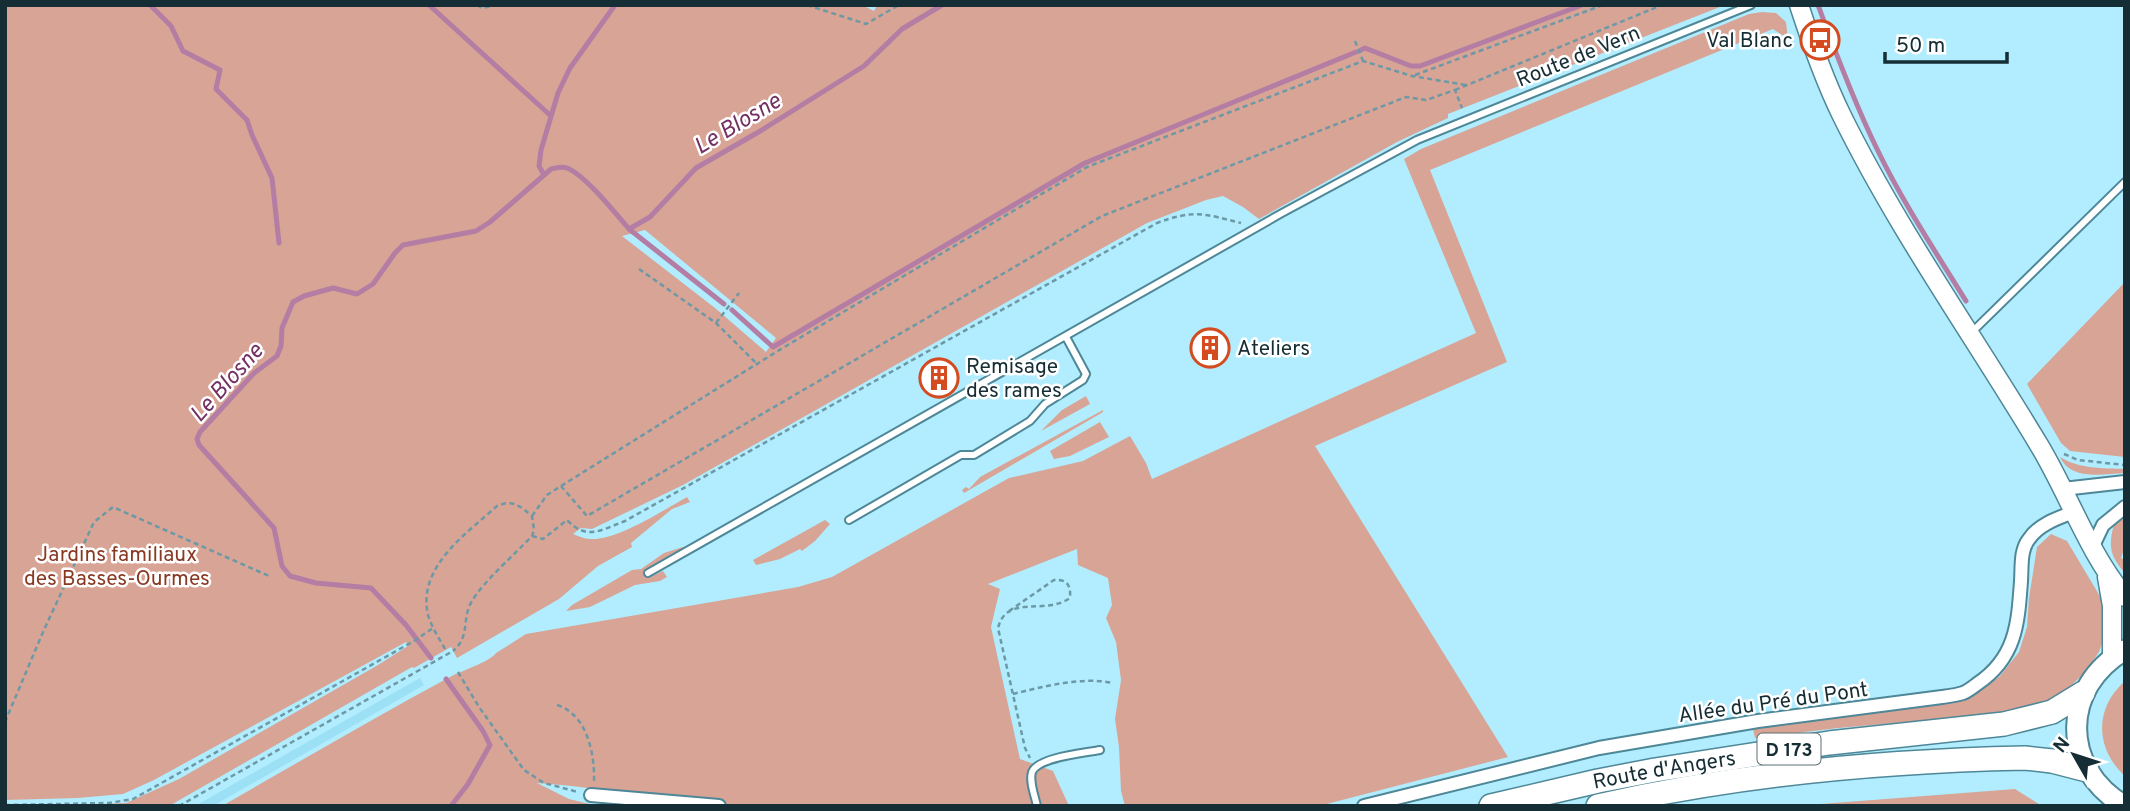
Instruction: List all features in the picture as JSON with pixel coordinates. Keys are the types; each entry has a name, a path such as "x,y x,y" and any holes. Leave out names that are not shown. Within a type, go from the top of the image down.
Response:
{"highway":[{"name":"Route d'Angers","path":"1491,806 1668,768 1829,743 2004,724 2052,712 2084,693"},
{"name":"Route d'Angers","path":"1598,806 1742,779 1835,769 2025,758 2052,761 2087,770"}],"main road":[{"path":"2118,654 2100,668 2084,693 2076,724 2079,748 2087,770 2103,791 2125,806"}],"street":[{"path":"1799,5 1821,69 1862,155 1909,237 2040,447 2106,574 2125,597"},
{"path":"2063,489 2125,482"},
{"path":"2092,548 2103,525 2125,507"},
{"name":"Allée du Pré du Pont","path":"1364,806 1600,748 1758,721 1964,693 1986,678 2005,658 2015,635 2019,615 2022,555 2027,540 2038,528 2074,512"},
{"path":"2106,574 2118,654"},
{"path":"589,801 719,806"}],"lane":[{"name":"Route de Vern","path":"648,573 1258,227 1417,140 1751,5"},
{"path":"1970,334 2125,182"},
{"path":"849,520 961,455 974,455 1030,421 1045,404 1083,380 1086,374 1066,337"},
{"path":"1037,806 1031,779 1032,771 1037,765 1100,750"}],"path":[{"path":"477,5 482,8 497,5"},
{"path":"807,5 866,23 899,5"},
{"path":"1412,76 1603,5"},
{"path":"561,486 587,516 1102,216 1406,97 1426,100 1455,90 1662,5"},
{"path":"1355,41 1363,61"},
{"path":"532,516 547,495 561,486 776,352 1087,167 1363,61 1412,76 1466,85"},
{"path":"1455,90 1467,120"},
{"path":"532,536 543,539 567,520 577,531 594,533 625,521 1157,223 1174,216 1198,213 1258,227"},
{"path":"639,269 716,323 758,365"},
{"path":"716,323 739,293"},
{"path":"179,806 416,673 461,644 466,613 476,594 532,536 532,516 518,504 505,503 497,506 445,555 436,567 430,582 427,608 433,628 445,649"},
{"path":"5,722 94,522 113,507 270,576"},
{"path":"1009,611 1018,607 1055,606 1070,598 1070,589 1067,582 1054,580 1009,611 1000,620 998,628 1025,748 1037,765"},
{"path":"5,805 109,803 134,799 433,628"},
{"path":"458,672 524,770 544,783 589,801 594,776 592,753 586,733 575,718 557,705"},
{"path":"1013,694 1098,680 1112,682"}],"shaded area":[{"path":"420,678 424,685 213,806 195,806"}],"green space":[{"name":"Jardins familiaux des Basses-Ourmes","path":"5,5 862,5 874,11 877,5 1725,5 1448,114 1448,118 1397,142 1259,219 1223,196 1147,223 683,485 592,529 581,528 573,534 588,539 601,538 640,524 687,497 690,502 672,509 631,543 632,547 598,566 559,599 457,658 451,647 412,667 169,806 59,806 126,803 179,779 378,665 408,646 406,642 154,780 123,794 5,800","holes":["645,230 776,338 766,352 715,308 622,236"]},
{"path":"1776,13 1786,22 1788,39 1773,29 1430,170 1507,362 1315,446 1508,757 1319,806 1125,806 1121,791 1115,719 1121,680 1116,642 1106,618 1112,605 1108,578 1078,565 1077,549 988,584 1000,589 991,627 1020,759 1053,771 1069,806 736,806 698,799 537,783 569,799 598,806 222,806 453,675 488,660 526,634 798,587 832,577 1009,478 1083,461 1130,436 1152,479 1476,333 1404,159 1421,149 1749,14"},
{"path":"2125,282 2125,457 2070,451 2061,443 2027,384"},
{"path":"1086,396 1090,404 1041,431 1062,410"},
{"path":"1103,410 964,493 962,490 966,487 969,489 980,477"},
{"path":"1100,422 1109,437 1070,456 1054,459 1050,451"},
{"path":"2060,457 2083,466 2125,469 2125,473 2080,473 2065,465"},
{"path":"2125,518 2125,546 2121,558 2125,560 2125,573 2113,556 2111,539 2114,524"},
{"path":"825,520 830,524 802,551 800,549 780,559 756,565 753,560"},
{"path":"2051,534 2067,541 2104,603 2107,629 2099,652 2086,671 2066,691 2043,705 1998,714 1755,738 1753,729 1972,697 2000,676 2019,652 2027,627 2037,547"},
{"path":"683,547 686,549 646,570 650,577 663,571 667,577 660,581 635,585 590,607 566,611 632,570 641,569 664,553"},
{"path":"2125,681 2125,776 2108,754 2102,729 2108,703"},
{"path":"2015,789 2042,806 1795,806"}],"waterway":[{"path":"150,5 171,26 183,51 220,70 216,89 247,120 272,178 279,243"},
{"path":"429,5 551,116"},
{"path":"544,175 539,166 541,150 558,93 570,68 615,5"},
{"name":"Le Blosne","path":"431,658 406,625 371,588 316,583 290,576 282,566 274,528 199,445 197,439 200,432 254,373 277,356 281,346 282,328 293,302 333,288 357,294 373,284 403,245 476,231 555,168 567,168 582,178 629,229 650,217 696,168 864,66 902,29 942,5"},
{"path":"1361,50 1365,48 1411,66 1420,66 1582,5"},
{"path":"1818,5 1853,96 1877,149 1908,207 1966,301"},
{"path":"732,310 773,347 1085,163 1356,52"},
{"path":"629,229 724,304"},
{"name":"Le Blosne","path":"446,679 490,745 468,784 451,806"}],"place":[{"name":"Val Blanc","path":"1820,40"},
{"name":"Ateliers","path":"1210,348"},
{"name":"Remisage des rames","path":"939,378"}]}
